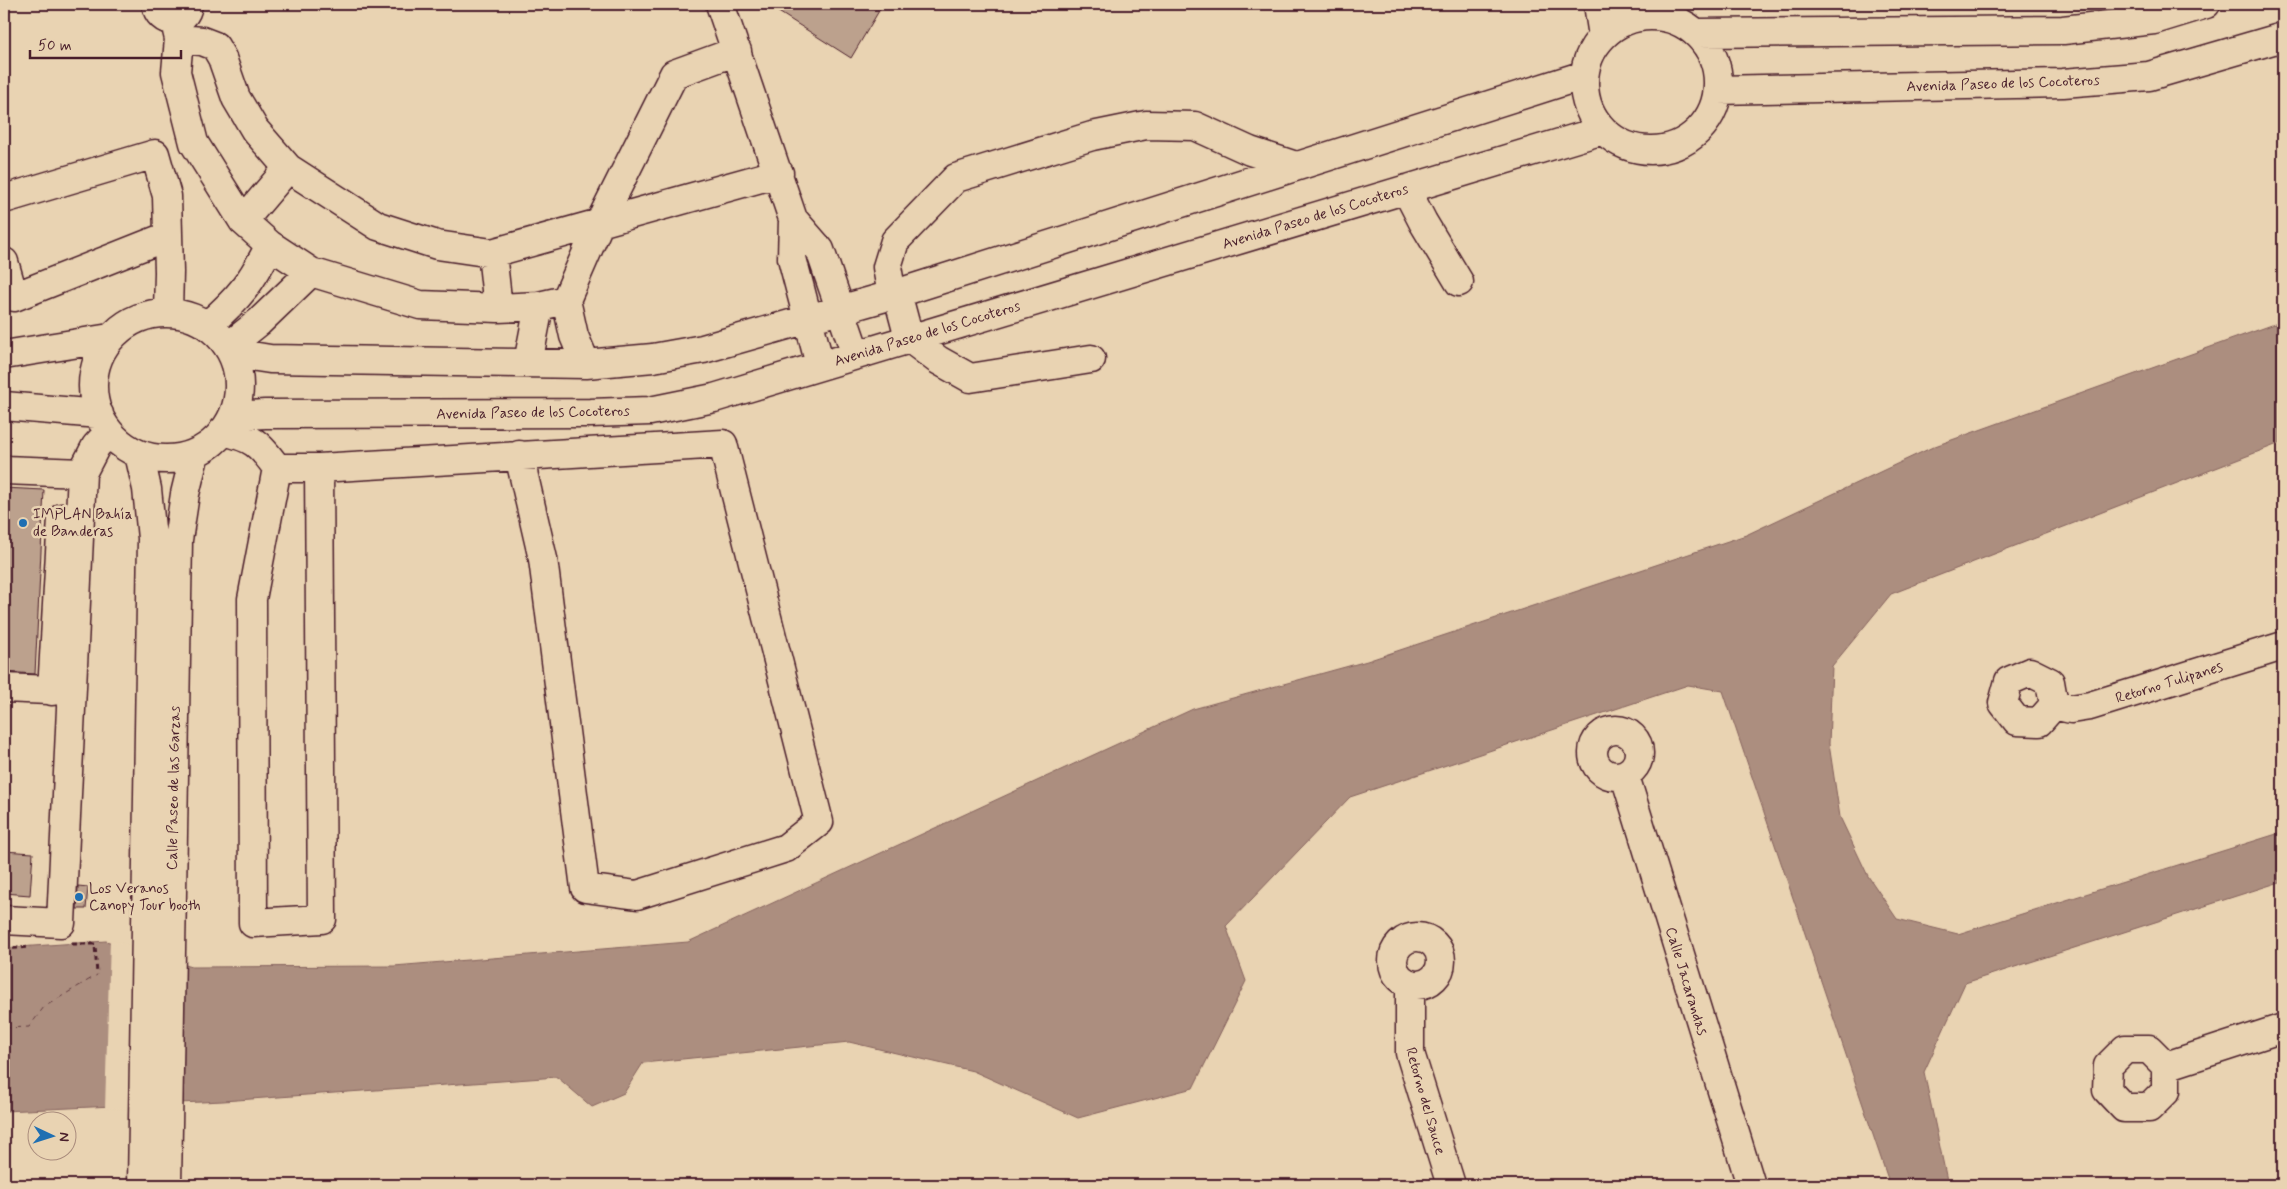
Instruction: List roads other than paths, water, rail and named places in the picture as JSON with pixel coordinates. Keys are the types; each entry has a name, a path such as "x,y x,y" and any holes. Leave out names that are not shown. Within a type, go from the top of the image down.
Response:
{"street":[{"path":"720,4 779,173 793,220 792,258 820,366"},
{"path":"1598,4 1602,36"},
{"path":"1697,33 2063,30 2154,20 2206,4"},
{"path":"1661,10 1697,33 1710,50 1718,90 1712,111 1700,129 1683,142 1662,149 1641,150 1620,143 1603,130 1592,115 1585,97 1584,75 1590,54 1602,36 1620,23 1661,10"},
{"path":"175,17 202,41 215,46 222,58 236,98 255,130 288,168 378,226 437,245 492,254 779,173"},
{"path":"175,17 176,72 194,143 243,221 270,245 311,272 420,305 498,308 539,306 566,300"},
{"name":"Avenida Paseo de los Cocoteros","path":"1718,90 2063,83 2149,76 2283,37"},
{"path":"586,364 574,336 566,300 600,222 674,74 737,51"},
{"path":"230,350 270,359 586,364 653,358 703,349 807,321 894,294 1584,75"},
{"path":"1091,359 970,378 938,360 909,338 887,267 895,241 956,178 1092,136 1146,125 1195,126 1250,151 1296,166"},
{"name":"Avenida Paseo de los Cocoteros","path":"228,424 265,414 650,411 714,398 1603,130"},
{"path":"4,199 156,154 167,196 168,312"},
{"path":"243,221 288,168"},
{"path":"1406,189 1423,222 1459,282"},
{"path":"793,220 820,250 856,355"},
{"path":"4,262 14,297 168,236"},
{"path":"208,325 235,302 250,282 270,245"},
{"path":"492,254 498,308"},
{"path":"230,350 311,272"},
{"path":"528,363 539,306"},
{"path":"168,312 189,315 208,325 230,350 238,373 239,395 228,424 211,444 195,453 177,459 158,459 139,454 123,445 104,423 93,385 99,356 110,338 127,324 146,315 168,312"},
{"path":"4,355 110,338"},
{"path":"4,406 104,423"},
{"path":"4,920 61,923 62,691 73,472 96,446 104,423"},
{"path":"228,424 263,449 277,468 252,600 253,923 322,919 319,468"},
{"path":"277,468 319,468 519,455 723,444 819,822 786,848 637,895 585,888 544,559 519,455"},
{"name":"Calle Paseo de las Garzas","path":"158,902 178,540 185,494 195,453"},
{"name":"Calle Paseo de las Garzas","path":"139,454 147,489 152,538 158,902 155,1136 142,1185"},
{"path":"4,470 73,472"},
{"name":"Retorno Tulipanes","path":"2054,705 2071,709 2090,706 2283,646"},
{"path":"4,688 62,691"},
{"name":"Calle Jacarandas","path":"1625,776 1751,1185"},
{"name":"Retorno del Sauce","path":"1410,986 1410,1053 1451,1185"},
{"path":"2166,1066 2283,1028"},
{"name":"Calle Paseo de las Garzas","path":"155,1136 167,1185"}],"place":[{"name":"IMPLAN Bahía de Banderas","path":"23,523"},
{"name":"Los Veranos Canopy Tour booth","path":"79,897"}]}
